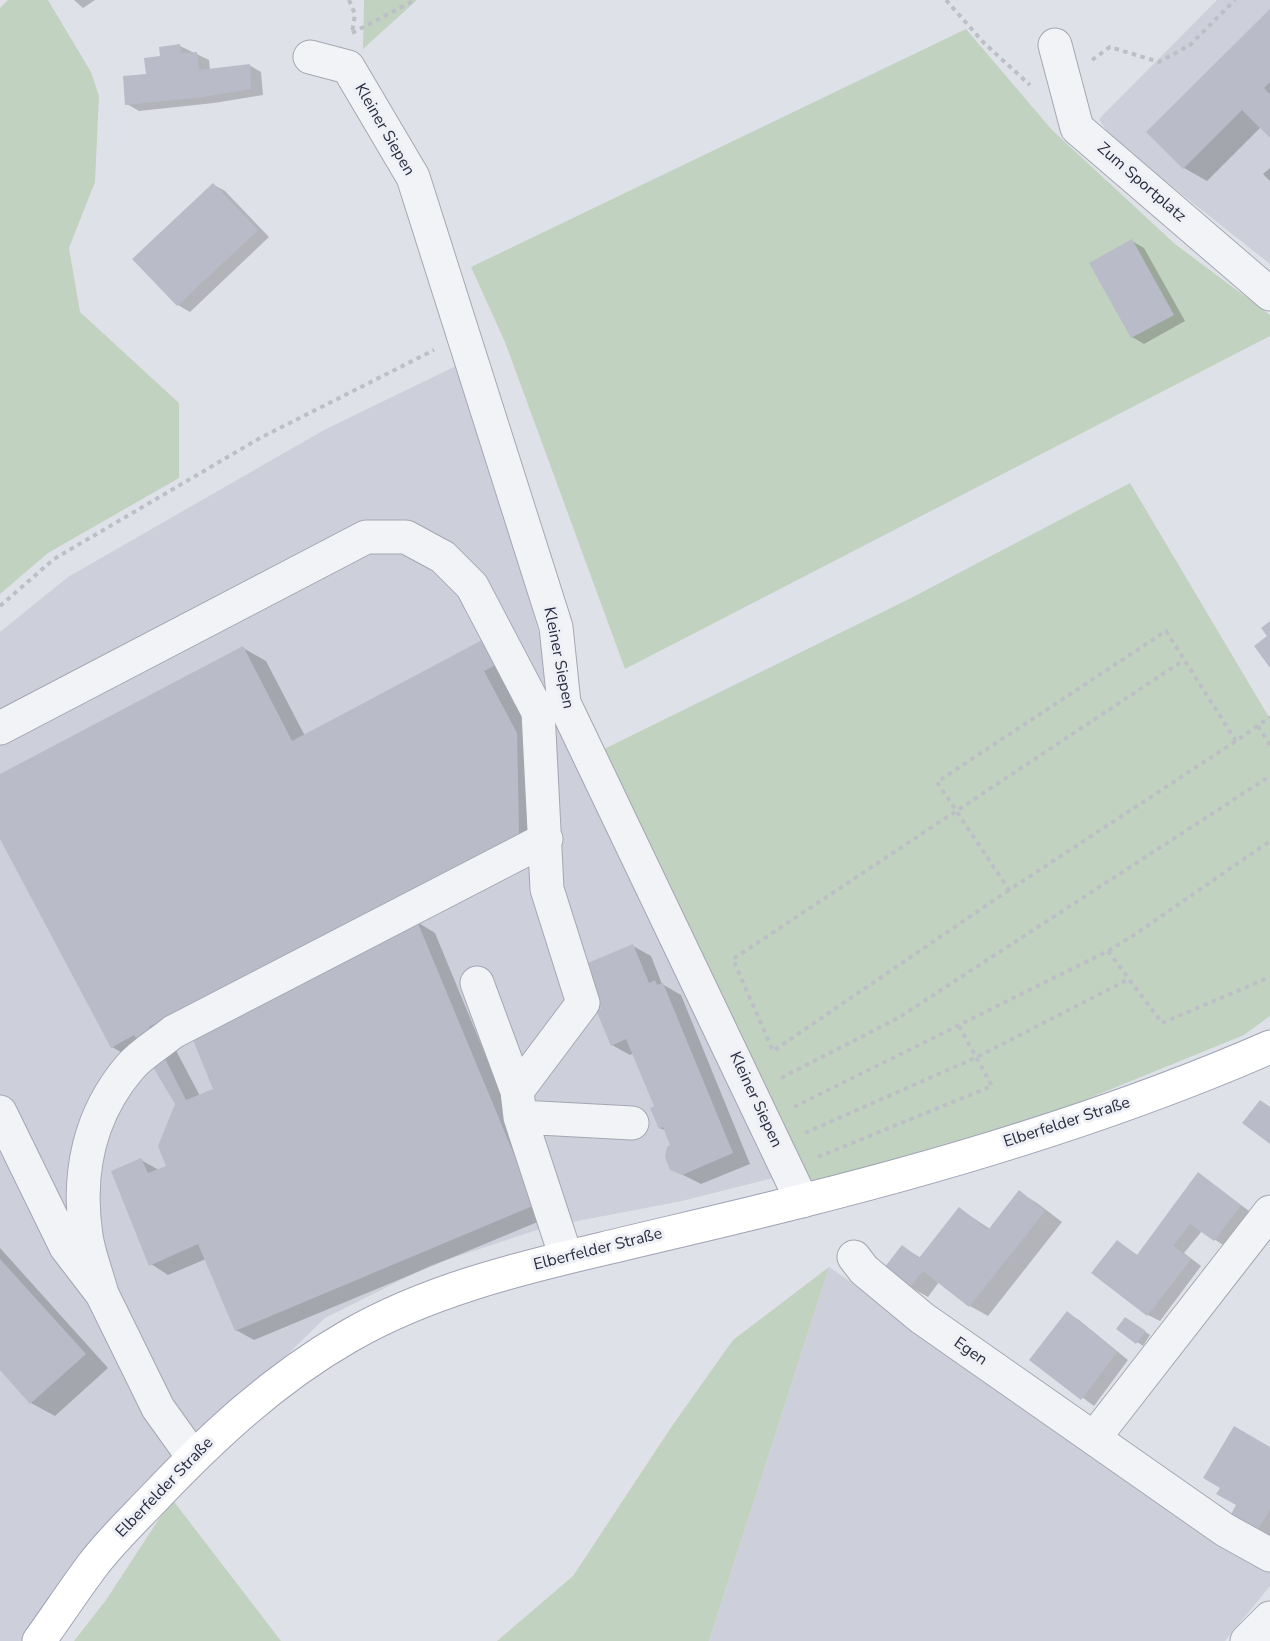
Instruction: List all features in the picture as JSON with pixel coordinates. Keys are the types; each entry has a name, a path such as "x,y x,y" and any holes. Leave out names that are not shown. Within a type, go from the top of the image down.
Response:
{"main road":[{"name":"Elberfelder Straße","path":"39,1641 94,1564 193,1457 275,1385 352,1334 450,1291 566,1257 802,1201 986,1150 1102,1114 1270,1047"}],"street":[{"name":"Zum Sportplatz","path":"1055,45 1077,128 1270,294"},
{"name":"Kleiner Siepen","path":"310,57 348,67 413,177 556,627 564,703 802,1201"},
{"path":"0,728 366,537 406,537 443,557 472,586 538,712 548,889 583,1003 519,1104"},
{"path":"193,1457 158,1408 102,1294 86,1238 82,1195 88,1146 105,1103 131,1066 173,1032 546,839"},
{"path":"477,983 519,1104 566,1257"},
{"path":"519,1104 632,1123"},
{"path":"0,1112 66,1247 102,1294"},
{"path":"1094,1438 1270,1212"},
{"name":"Egen","path":"854,1257 864,1270 922,1318 1225,1530 1270,1555"},
{"path":"1247,1641 1270,1618"}],"path":[{"path":"352,33 415,0"},
{"path":"946,0 984,43"},
{"path":"1083,66 1110,47 1159,62 1190,45 1235,0"},
{"path":"0,606 54,559 250,444 462,336"},
{"path":"1009,890 937,782 1166,631 1236,741"},
{"path":"775,1060 733,959 1184,660"},
{"path":"740,1070 772,1051 1270,717"},
{"path":"1258,726 1270,745"},
{"path":"780,1078 898,1018 1270,776"},
{"path":"792,1108 1108,951 1270,841"},
{"path":"1108,951 1162,1023 1270,977"},
{"path":"803,1134 976,1057 1129,979"},
{"path":"813,1159 992,1086 959,1026"},
{"path":"777,1069 784,1088"},
{"path":"788,1098 796,1117"},
{"path":"799,1125 806,1142"}],"shaded area":[{"path":"1217,0 1270,0 1270,264 1112,139 1099,119"},
{"path":"462,363 552,679 781,1176 682,1201 546,1227 431,1265 325,1318 166,1472 27,1641 0,1641 0,632 68,577 324,430"},
{"path":"829,1267 1270,1569 1270,1586 1225,1641 709,1641"}],"green space":[{"path":"8,0 48,0 91,72 99,96 95,182 69,248 80,312 179,403 179,478 48,553 0,594 0,8"},
{"path":"364,0 417,0 363,49"},
{"path":"966,29 1052,130 1175,244 1270,315 1270,336 625,669 505,342 471,267"},
{"path":"1130,483 1270,719 1270,1016 1244,1035 1055,1112 807,1184 598,752 911,598"},
{"path":"829,1267 709,1641 497,1641 573,1576 672,1426 733,1340"},
{"path":"172,1499 281,1641 74,1641 106,1600"}],"building":[{"path":"1270,9 1270,82 1264,88 1270,94 1270,138 1242,110 1183,169 1146,132"},
{"path":"180,44 181,53 197,52 199,70 250,64 251,89 125,105 123,76 146,74 144,58 160,56 159,47"},
{"path":"213,183 258,230 177,306 132,259"},
{"path":"1132,239 1174,315 1131,338 1089,263"},
{"path":"1270,621 1270,668 1254,646 1267,636 1261,628"},
{"path":"486,638 500,663 484,671 517,733 519,834 149,1027 186,1100 213,1089 191,1035 417,921 535,1205 235,1331 198,1244 149,1266 111,1171 141,1158 148,1173 166,1166 158,1146 175,1104 134,1035 111,1048 0,839 0,774 243,646 292,741"},
{"path":"633,944 649,983 655,980 657,985 663,983 733,1153 682,1175 670,1170 665,1157 667,1147 670,1145 663,1127 659,1129 650,1108 654,1106 626,1039 611,1046 596,1010 601,1009 583,965"},
{"path":"1260,1100 1270,1107 1270,1144 1242,1123"},
{"path":"1198,1172 1241,1205 1214,1241 1190,1224 1173,1246 1191,1259 1147,1316 1091,1273 1117,1240 1137,1255"},
{"path":"1019,1190 1045,1211 969,1307 923,1271 909,1288 884,1268 902,1245 919,1258 959,1207 988,1230"},
{"path":"0,1259 86,1354 30,1404 0,1370"},
{"path":"1067,1311 1117,1352 1081,1400 1029,1360"},
{"path":"1125,1317 1146,1331 1136,1344 1116,1329"},
{"path":"1234,1426 1270,1447 1270,1509 1255,1534 1229,1518 1236,1505 1216,1494 1220,1488 1203,1478"}]}
